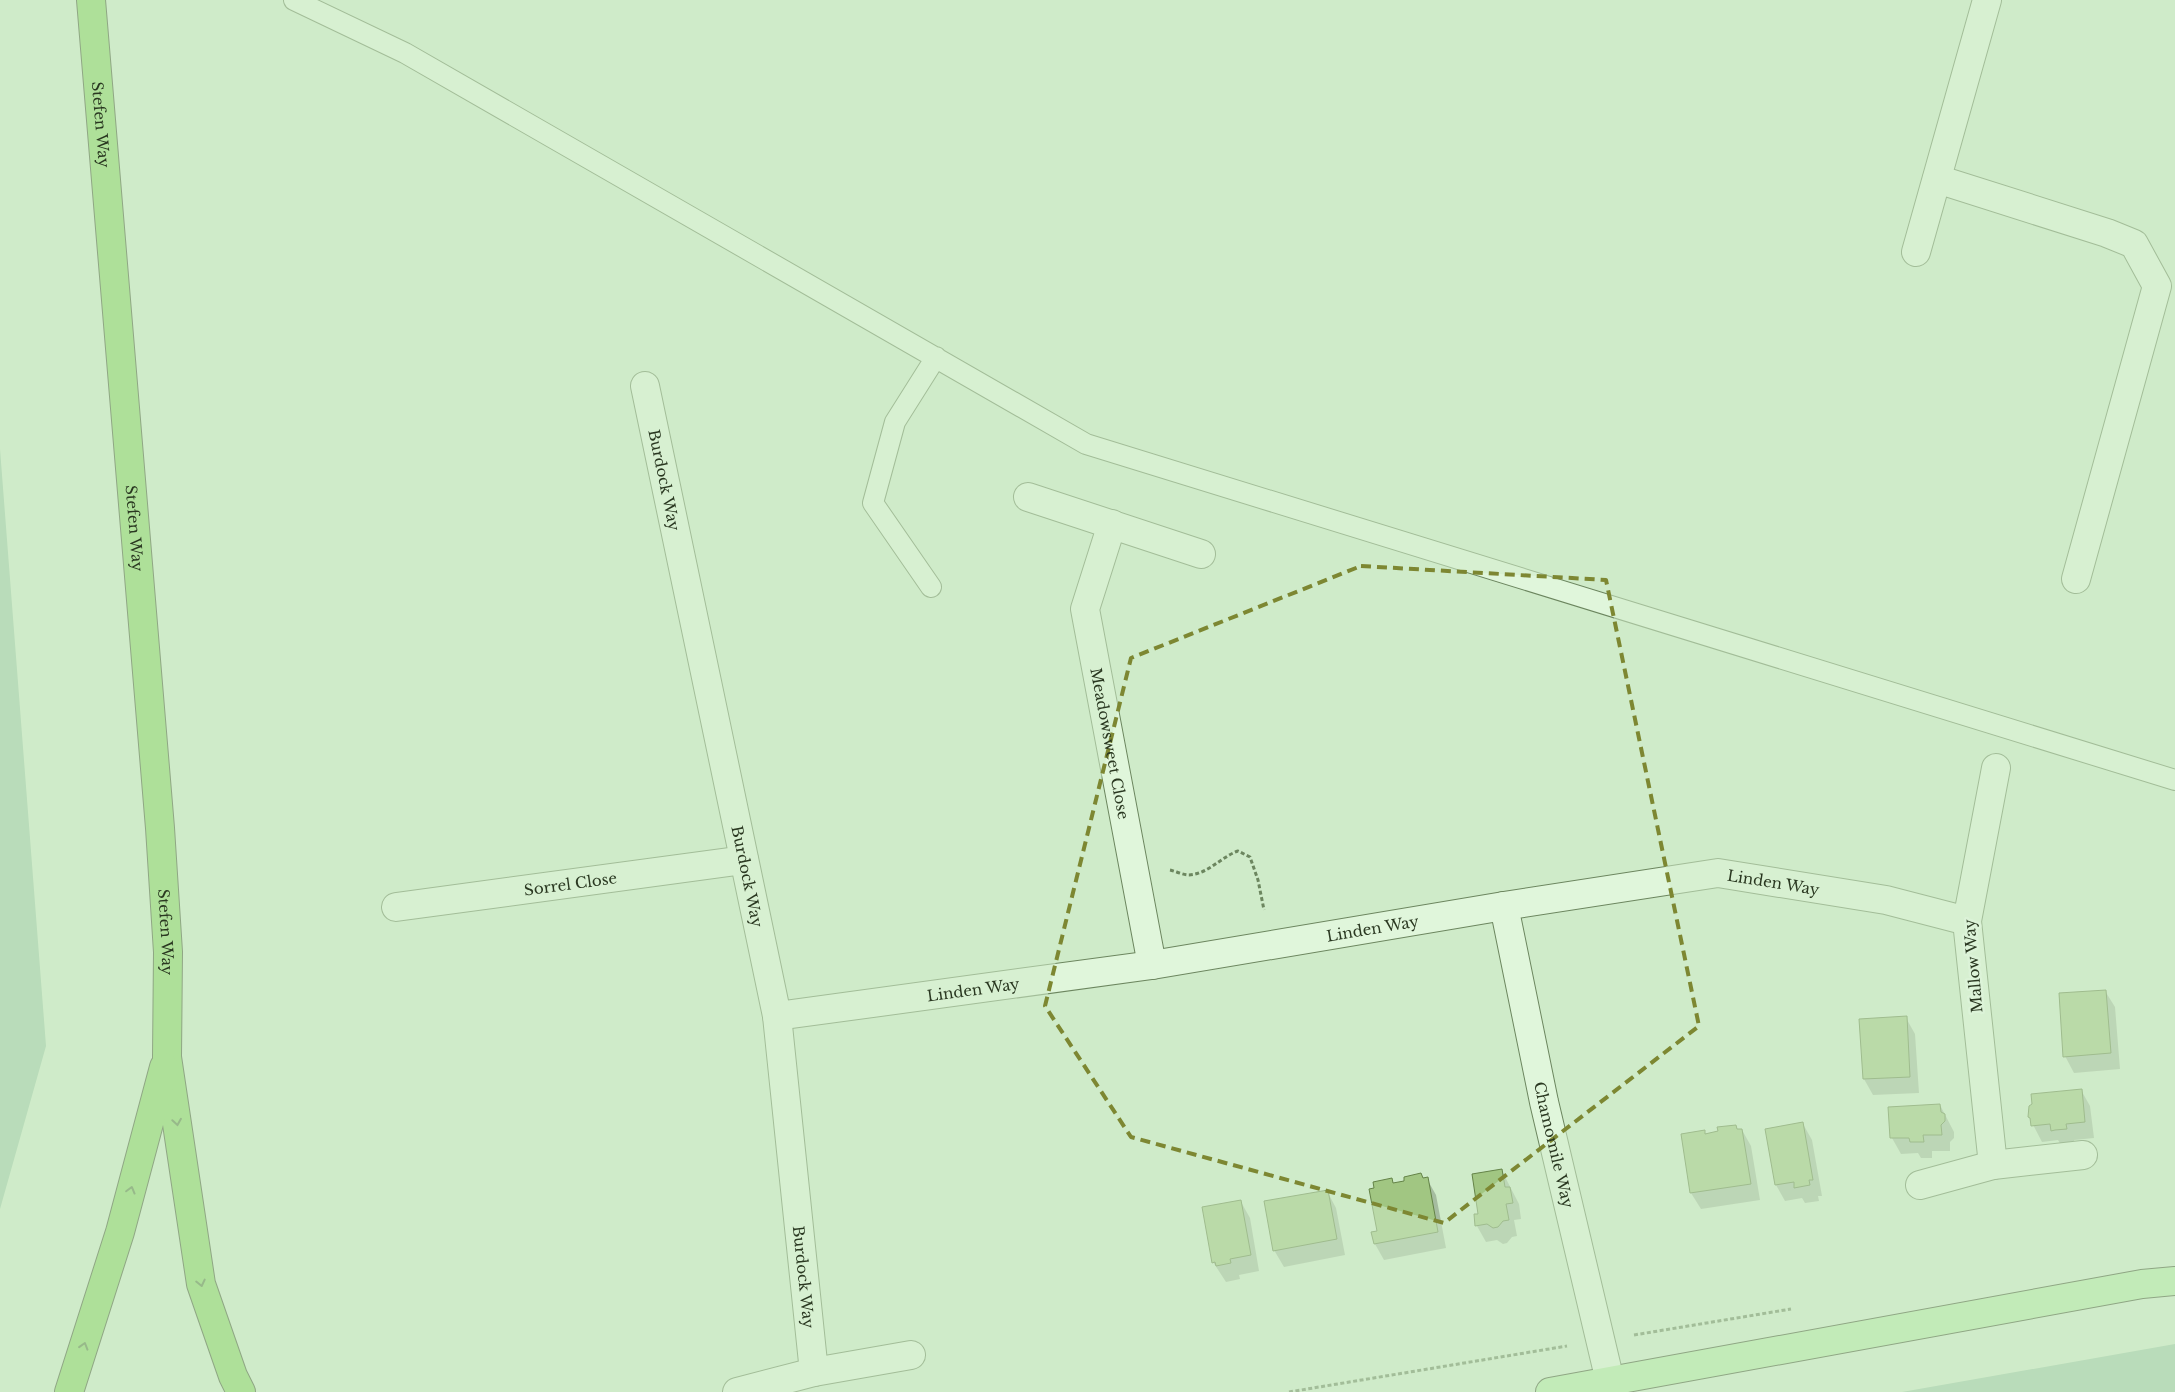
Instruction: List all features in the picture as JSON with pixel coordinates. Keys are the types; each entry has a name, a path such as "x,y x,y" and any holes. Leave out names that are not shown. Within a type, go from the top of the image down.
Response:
{"highway":[{"name":"Stefen Way","path":"91,0 160,828 168,952 167,1057"},
{"path":"69,1392 120,1232 167,1057"},
{"path":"167,1057 201,1284 233,1376 241,1392"}],"main road":[{"path":"1550,1392 2142,1284 2175,1281"}],"street":[{"path":"1916,252 1987,0"},
{"path":"1936,179 2107,233 2134,244 2157,286 2076,579"},
{"name":"Burdock Way","path":"644,386 777,1016 814,1372"},
{"path":"1028,496 1201,554"},
{"name":"Meadowsweet Close","path":"1112,524 1085,609 1152,965"},
{"name":"Mallow Way","path":"1993,1165 1966,921 1996,768"},
{"name":"Sorrel Close","path":"396,907 744,860"},
{"name":"Linden Way","path":"777,1016 1152,965 1504,906 1718,873 1886,900 1966,921"},
{"name":"Chamomile Way","path":"1504,906 1544,1102 1610,1381"},
{"path":"1920,1186 1993,1165 2083,1155"},
{"path":"737,1392 814,1372 911,1355"}],"lane":[{"path":"294,0 405,53 1086,444 2175,780"},
{"path":"931,587 873,503 895,422 936,357"}],"path":[{"path":"1136,879 1168,869 1188,875 1210,868 1227,855 1238,851 1250,857 1258,880 1270,945"},
{"path":"1289,1392 1796,1309"}],"highlighted area":[{"path":"1361,566 1606,580 1699,1026 1444,1223 1131,1137 1045,1006 1131,658"}],"green space":[{"path":"0,449 46,1046 0,1209"},
{"path":"2175,1344 2175,1392 1902,1392"}],"building":[{"path":"2106,990 2111,1053 2063,1057 2059,993"},
{"path":"1907,1016 1910,1077 1863,1079 1859,1019"},
{"path":"2082,1089 2085,1122 2066,1124 2067,1129 2051,1131 2050,1124 2031,1126 2030,1118 2028,1117 2029,1106 2032,1104 2031,1094"},
{"path":"1940,1104 1941,1112 1945,1114 1945,1121 1941,1125 1942,1135 1923,1135 1924,1142 1910,1142 1909,1138 1890,1138 1888,1107"},
{"path":"1803,1122 1813,1180 1809,1180 1810,1185 1794,1188 1794,1182 1775,1185 1765,1129"},
{"path":"1736,1125 1737,1129 1742,1129 1751,1184 1690,1193 1681,1134 1705,1130 1705,1134 1718,1131 1717,1127"},
{"path":"1502,1169 1505,1187 1510,1187 1513,1203 1506,1204 1509,1220 1503,1221 1498,1227 1493,1228 1487,1224 1475,1226 1474,1214 1478,1214 1472,1174"},
{"path":"1421,1173 1423,1178 1428,1177 1438,1232 1374,1244 1371,1232 1377,1231 1369,1189 1374,1188 1373,1182 1392,1178 1393,1183 1404,1181 1404,1177"},
{"path":"1328,1190 1337,1239 1273,1251 1264,1201"},
{"path":"1241,1200 1251,1255 1230,1259 1231,1263 1216,1266 1215,1262 1212,1263 1202,1207"}]}
